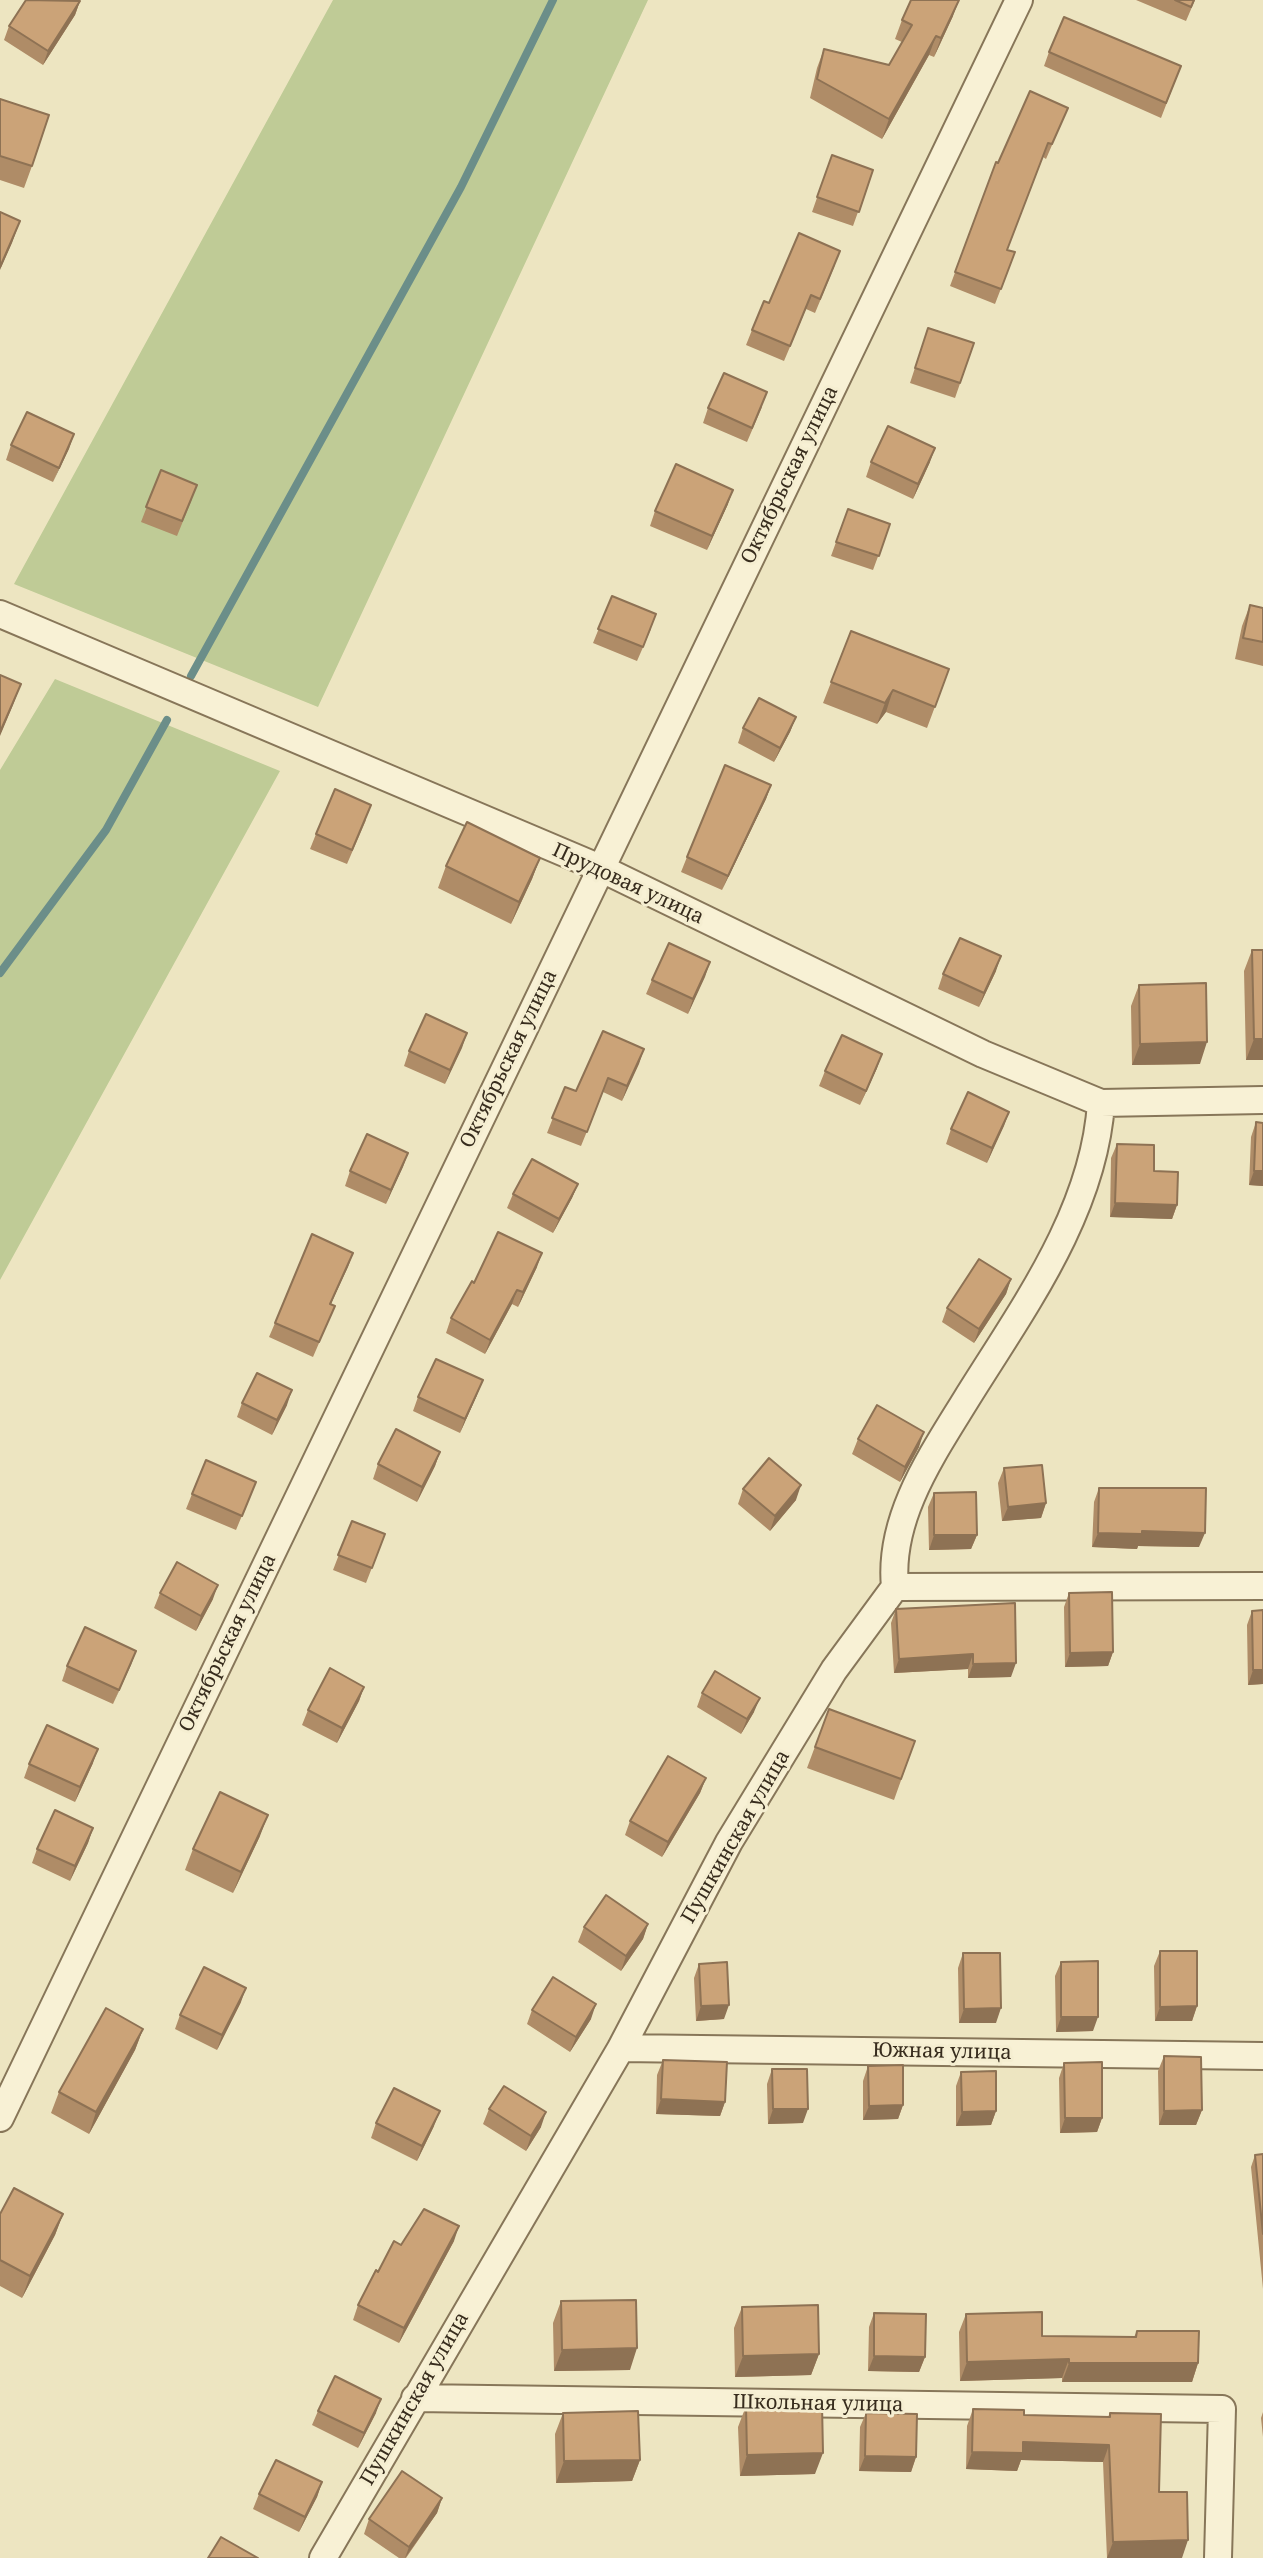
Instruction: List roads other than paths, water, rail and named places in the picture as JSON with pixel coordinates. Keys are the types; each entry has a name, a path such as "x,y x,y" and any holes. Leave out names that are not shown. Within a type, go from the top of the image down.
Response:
{"street":[{"name":"Октябрьская улица","path":"0,2118 1019,0"},
{"name":"Прудовая улица","path":"0,614 600,868 983,1054 1101,1103 1263,1100"},
{"path":"1101,1103 1099,1125 1083,1190 1037,1286 926,1463 897,1534 893,1564 895,1587 1263,1586"},
{"name":"Пушкинская улица","path":"323,2558 621,2048 729,1842 834,1670 895,1587"},
{"name":"Южная улица","path":"621,2048 1263,2056"},
{"name":"Школьная улица","path":"415,2398 1222,2409 1218,2558"}],"waterway":[{"path":"191,676 461,187 553,0"},
{"path":"0,973 106,830 167,720"}]}
